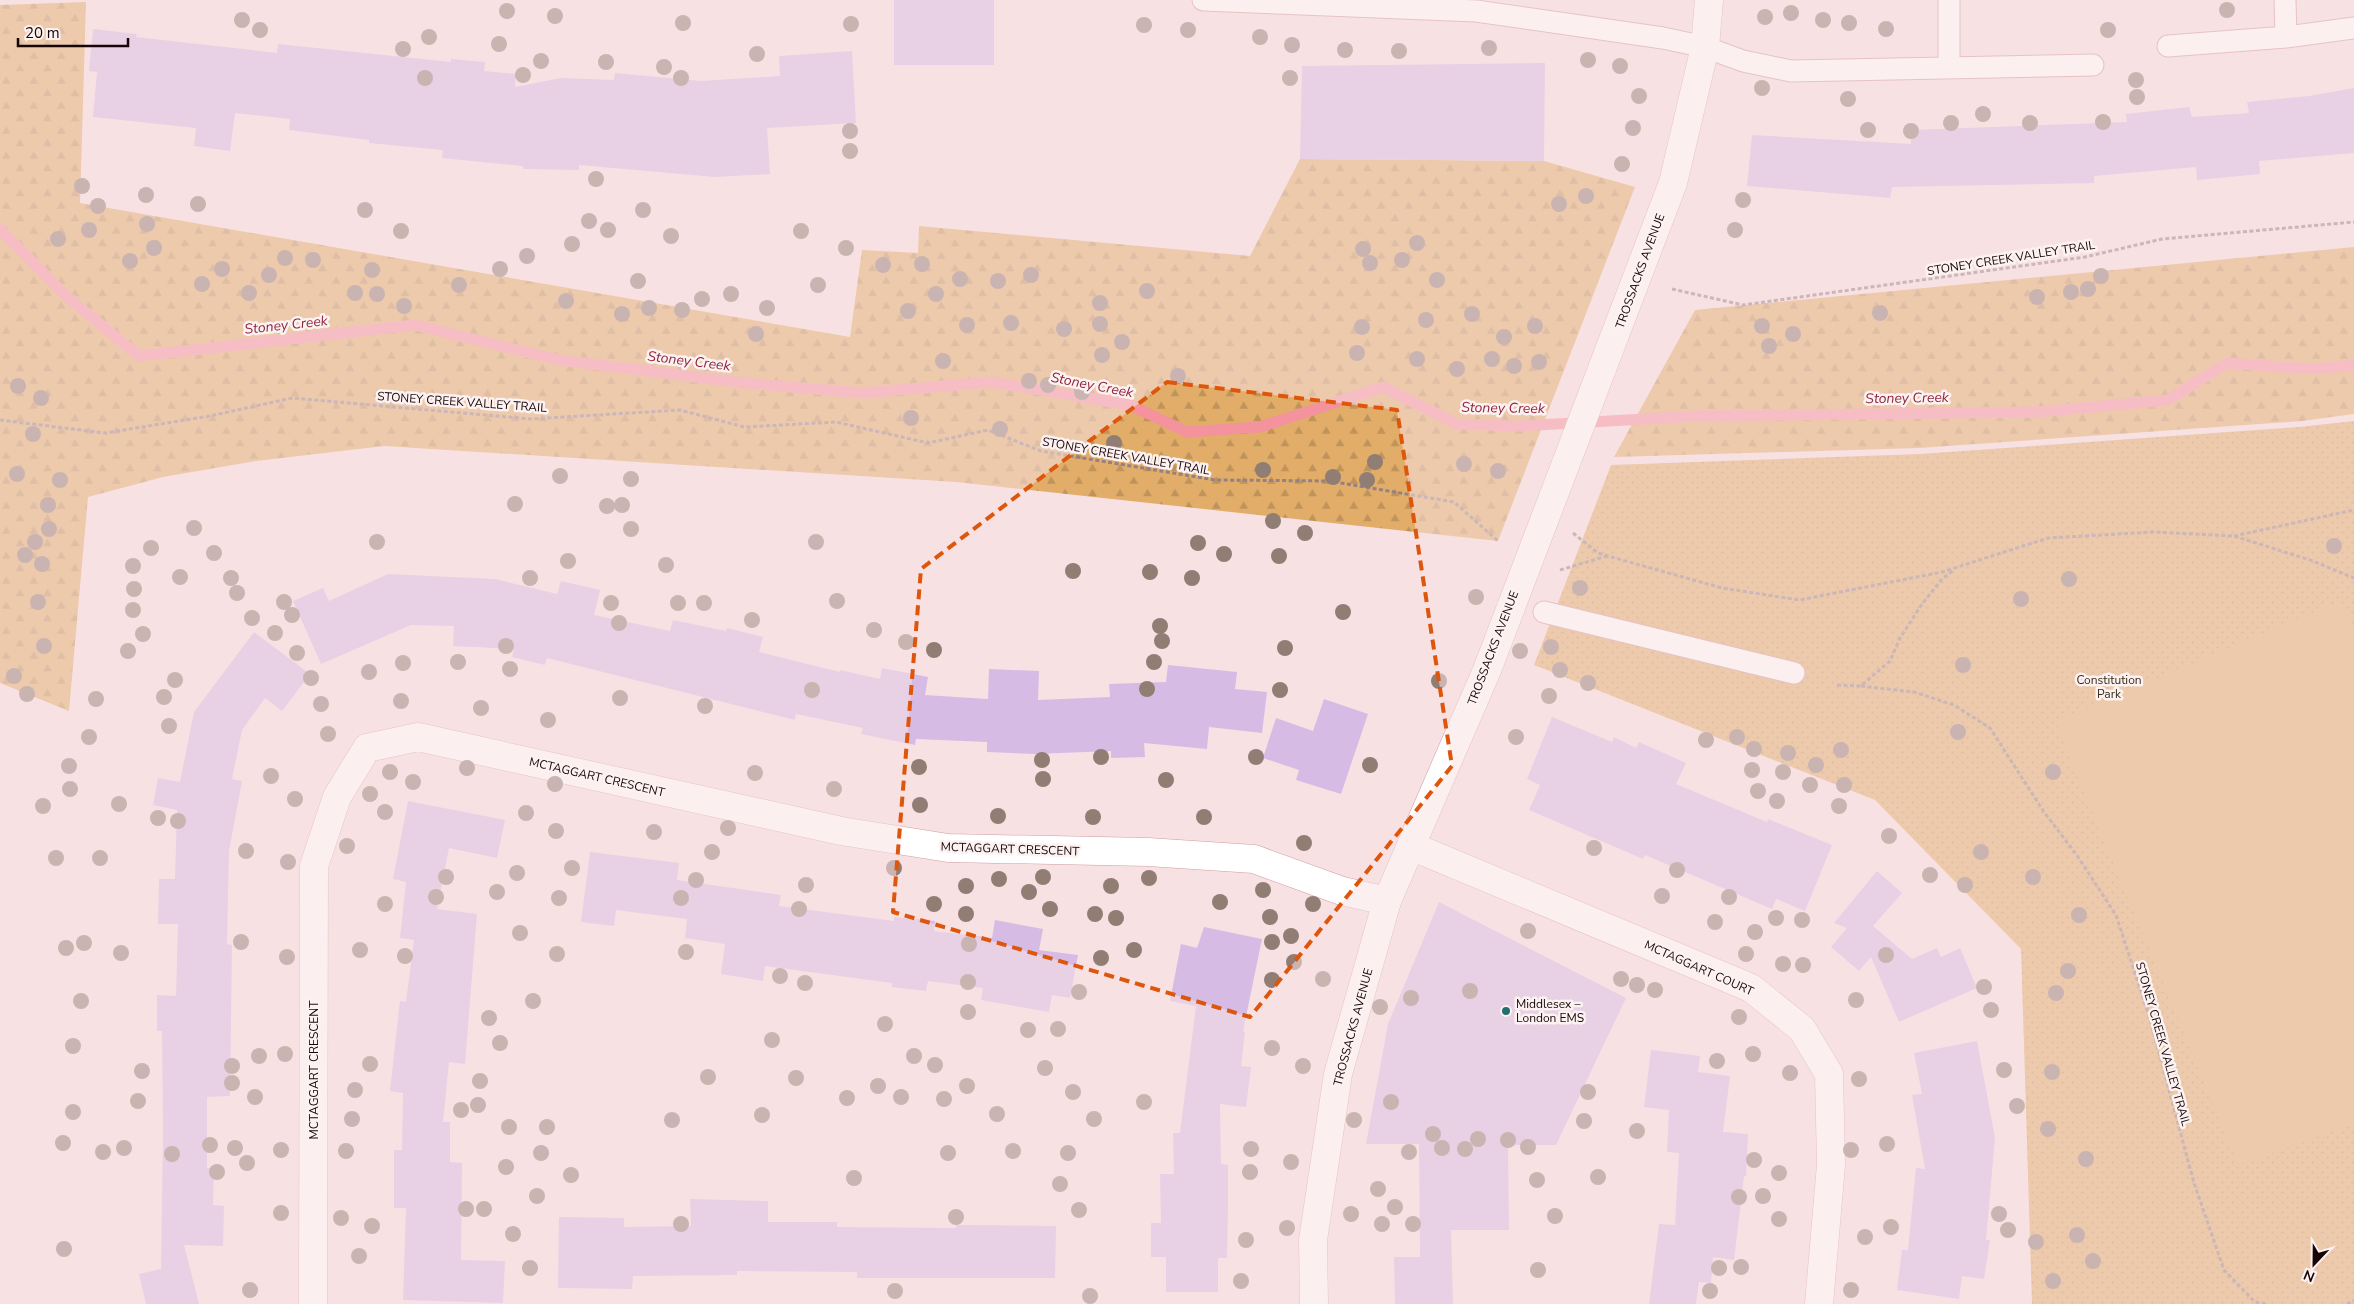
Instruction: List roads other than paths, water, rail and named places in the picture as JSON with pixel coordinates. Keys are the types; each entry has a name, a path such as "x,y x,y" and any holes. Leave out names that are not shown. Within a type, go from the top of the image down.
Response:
{"street":[{"name":"TROSSACKS AVENUE","path":"1314,1304 1313,1240 1338,1074 1387,901 1486,670 1673,183 1705,47 1709,0"},
{"name":"MCTAGGART CRESCENT","path":"313,1304 314,866 337,797 367,748 418,737 841,831 948,848 1148,852 1254,859 1342,891 1387,901"},
{"name":"MCTAGGART COURT","path":"1411,846 1751,988 1802,1029 1829,1074 1830,1165 1819,1304"}],"lane":[{"path":"1203,0 1476,11 1663,38 1705,47 1743,61 1791,71 2093,65"},
{"path":"1949,0 1949,68"},
{"path":"2285,0 2286,37"},
{"path":"2168,46 2286,37 2354,28"},
{"path":"1544,612 1794,674"}],"waterway":[{"name":"Stoney Creek","path":"0,229 67,297 139,356 415,325 559,360 745,383 862,393 992,382 1130,405 1187,432 1260,427 1383,387 1457,424 1519,426 1698,416 2038,412 2168,400 2227,363 2315,369 2354,365"}],"place":[{"name":"Middlesex – London EMS","path":"1506,1011"}],"park label":[{"name":"Constitution Park","path":"2109,687"}]}
